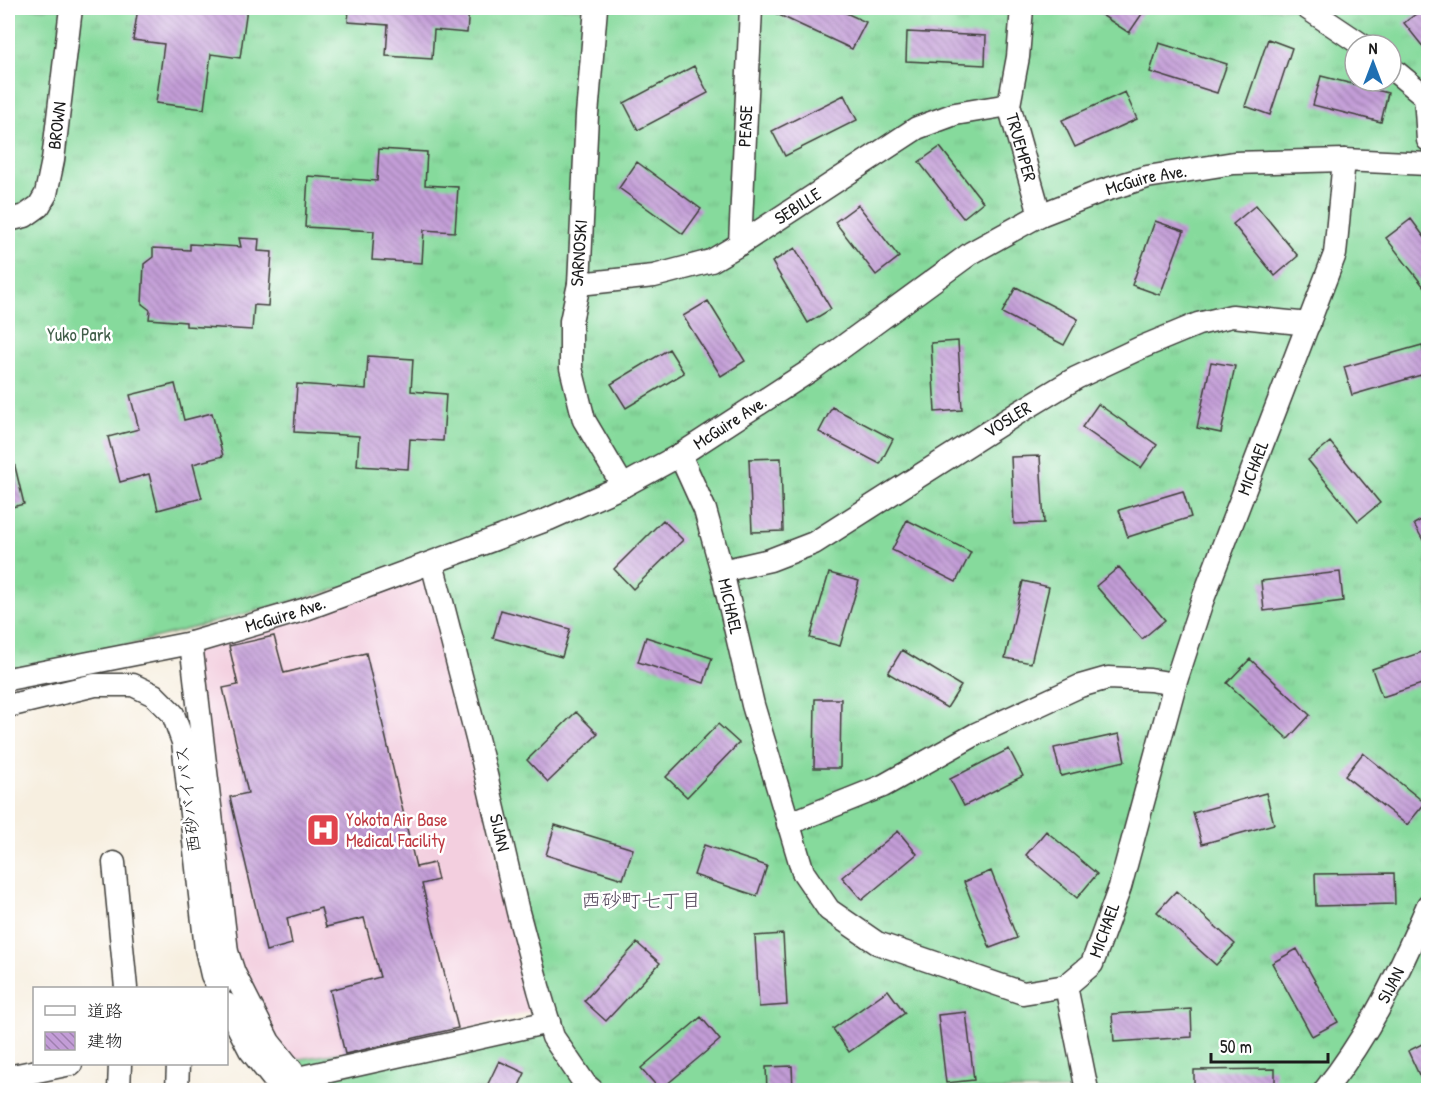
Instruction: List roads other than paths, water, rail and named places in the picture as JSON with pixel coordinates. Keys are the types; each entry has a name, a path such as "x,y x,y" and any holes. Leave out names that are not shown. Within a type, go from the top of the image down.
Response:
{"street":[{"name":"BROWN","path":"8,220 25,216 39,206 46,194 53,160 71,8"},
{"name":"SARNOSKI","path":"596,8 587,115 579,284 571,321 571,368 584,420 623,486"},
{"name":"PEASE","path":"740,244 751,8"},
{"name":"TRUEMPER","path":"1022,8 1018,57 1009,105 1040,215"},
{"path":"1307,8 1344,33"},
{"path":"1403,78 1425,96 1428,140"},
{"name":"SEBILLE","path":"579,284 654,276 711,261 917,128 956,114 1009,105"},
{"name":"McGuire Ave.","path":"8,679 191,643 303,610 549,519 623,486 680,455 811,370 971,253 1040,215 1128,182 1183,170 1234,163 1344,160 1428,165"},
{"name":"MICHAEL","path":"680,455 705,510 722,571 753,705 803,872 829,910 877,943 1023,993 1066,986 1092,964 1120,887 1175,684 1201,604 1335,254 1344,160"},
{"name":"VOSLER","path":"722,571 770,560 813,543 1030,405 1076,378 1140,348 1198,324 1233,316 1309,324"},
{"name":"SIJAN","path":"432,563 518,912 553,1036 585,1084 592,1090"},
{"path":"191,643 228,952 234,973 269,1042 298,1078 549,1022"},
{"path":"788,824 883,786 976,734 1080,686 1108,678 1175,684"},
{"name":"西砂バイパス","path":"8,706 95,685 122,684 133,685 154,695 173,714 183,742 206,949 212,975 218,987"},
{"path":"114,863 126,987"},
{"name":"SIJAN","path":"1324,1090 1354,1052 1394,982 1428,905"},
{"path":"1066,986 1087,1090"},
{"path":"228,1012 232,1029 277,1088"},
{"path":"8,1077 66,1065"},
{"path":"119,1090 120,1065"},
{"path":"177,1090 178,1065"}],"place":[{"name":"Yokota Air Base Medical Facility","path":"323,830"}],"district":[{"name":"西砂町七丁目","path":"641,900"}],"park label":[{"name":"Yuko Park","path":"79,335"}]}
